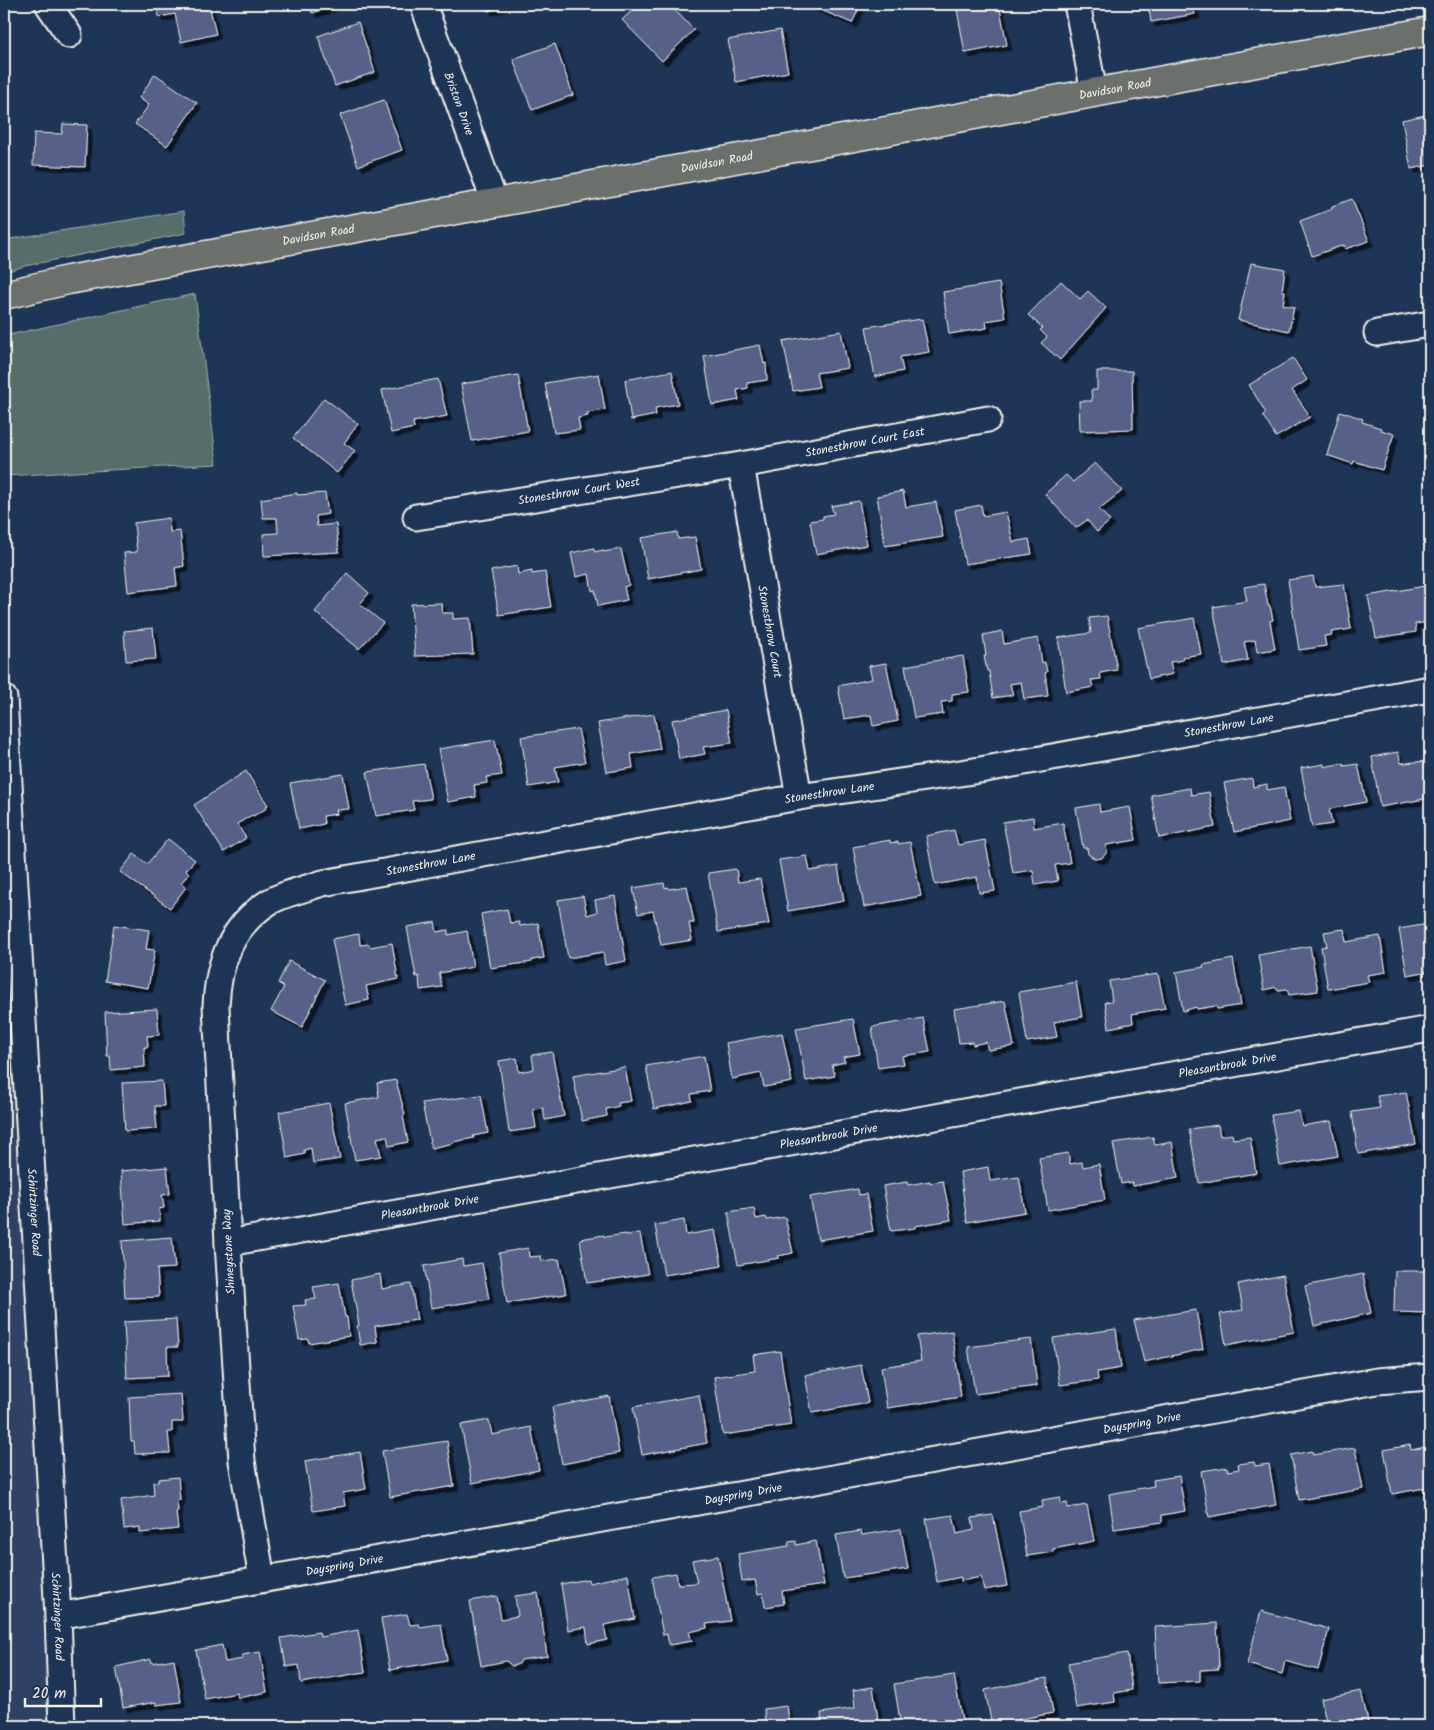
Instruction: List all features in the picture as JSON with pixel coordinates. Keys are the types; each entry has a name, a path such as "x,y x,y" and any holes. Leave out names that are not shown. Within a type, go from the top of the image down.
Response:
{"main road":[{"name":"Davidson Road","path":"4,295 68,280 1430,31"}],"street":[{"path":"48,4 69,35"},
{"name":"Briston Drive","path":"424,4 495,203"},
{"path":"1077,4 1094,92"},
{"path":"1377,333 1430,324"},
{"name":"Stonesthrow Court East","path":"741,465 988,419"},
{"name":"Stonesthrow Court West","path":"416,517 741,465"},
{"name":"Stonesthrow Court","path":"741,465 799,797"},
{"name":"Stonesthrow Lane","path":"241,928 270,901 324,883 799,797 980,770 1430,689"},
{"name":"Schirtzinger Road","path":"4,698 58,1616 62,1726"},
{"name":"Shineystone Way","path":"241,928 228,946 217,984 216,1006 228,1243 242,1461 262,1579"},
{"name":"Pleasantbrook Drive","path":"228,1243 1430,1030"},
{"name":"Dayspring Drive","path":"58,1616 1377,1381 1430,1377"}],"shaded area":[{"path":"4,929 50,1726 4,1726"}],"green space":[{"path":"184,211 186,233 4,272 4,240"},
{"path":"195,294 217,464 4,476 4,336"}],"building":[{"path":"156,4 209,4 216,34 181,42 175,14 159,17"},
{"path":"310,4 340,4 312,13"},
{"path":"485,4 509,4 488,11"},
{"path":"639,4 669,4 694,30 662,61 622,20"},
{"path":"813,4 861,4 852,23 811,6"},
{"path":"956,4 999,4 1007,45 965,53"},
{"path":"1148,4 1193,4 1195,14 1151,22"},
{"path":"358,22 375,72 335,86 318,36"},
{"path":"780,30 788,72 736,82 728,40"},
{"path":"555,44 573,95 532,110 513,59"},
{"path":"155,74 197,103 167,146 135,124 149,105 139,98"},
{"path":"384,100 402,150 358,166 340,115"},
{"path":"1430,114 1430,165 1411,169 1402,120"},
{"path":"63,124 87,125 85,167 33,165 34,133 62,134"},
{"path":"1352,199 1369,241 1345,249 1344,245 1312,256 1300,221"},
{"path":"1251,263 1285,269 1282,291 1285,291 1283,305 1294,307 1289,331 1238,320"},
{"path":"1061,281 1080,299 1088,291 1106,308 1060,360 1041,343 1047,337 1040,330 1043,328 1028,315"},
{"path":"999,283 1005,318 986,321 987,328 949,334 943,292"},
{"path":"922,319 929,352 900,357 903,371 875,377 866,327"},
{"path":"841,331 848,368 816,373 819,387 793,391 783,341"},
{"path":"760,345 764,364 766,363 767,380 747,383 748,388 737,390 739,400 712,405 704,356"},
{"path":"1293,358 1307,380 1292,390 1310,417 1276,437 1263,416 1266,413 1249,385"},
{"path":"672,371 678,404 655,408 656,415 631,420 625,380"},
{"path":"1097,371 1132,371 1133,429 1080,431 1079,401 1092,401 1091,390 1097,390"},
{"path":"599,374 605,410 587,413 588,416 578,418 580,430 554,433 545,383"},
{"path":"518,375 528,431 472,441 461,384"},
{"path":"438,379 447,416 413,422 414,428 391,433 382,390"},
{"path":"324,398 358,424 344,443 355,451 337,473 293,438"},
{"path":"1340,411 1363,419 1362,422 1394,434 1382,470 1354,461 1353,464 1327,455"},
{"path":"1095,463 1122,491 1099,509 1110,521 1097,532 1087,520 1076,528 1045,494 1066,475 1073,482"},
{"path":"903,491 906,507 936,502 943,537 885,546 877,496"},
{"path":"297,493 297,495 325,493 328,514 316,516 317,526 336,524 339,552 264,556 263,534 278,533 277,518 263,518 261,499"},
{"path":"859,501 867,545 816,554 810,521 823,519 823,516 834,514 831,506"},
{"path":"981,505 983,516 1006,512 1013,542 1029,539 1032,554 965,564 955,510"},
{"path":"169,518 170,532 180,531 184,566 175,568 177,586 128,592 124,553 137,552 134,523"},
{"path":"677,532 678,539 695,537 701,569 648,579 641,538"},
{"path":"594,548 595,552 621,549 629,585 624,587 627,600 598,606 595,590 592,591 589,574 576,577 571,553"},
{"path":"517,566 518,574 532,571 532,574 545,572 551,607 499,615 491,571"},
{"path":"347,573 369,593 360,604 383,623 359,649 315,612"},
{"path":"1313,576 1315,587 1344,584 1351,629 1331,632 1332,635 1324,636 1326,646 1299,650 1288,580"},
{"path":"1264,584 1273,620 1270,621 1275,649 1257,652 1255,640 1244,642 1248,660 1224,665 1213,607 1247,601 1244,587"},
{"path":"1425,586 1430,622 1415,624 1416,632 1376,638 1368,596"},
{"path":"441,603 442,613 453,613 453,619 470,618 473,654 415,656 411,604"},
{"path":"1107,616 1117,670 1100,673 1101,679 1091,680 1093,687 1066,692 1058,638 1091,633 1089,618"},
{"path":"1194,618 1201,654 1182,657 1183,660 1170,662 1173,674 1149,679 1138,628"},
{"path":"153,628 156,659 126,661 124,631"},
{"path":"1002,631 1004,644 1038,638 1042,663 1045,662 1047,672 1045,673 1048,696 1024,699 1021,682 1010,684 1013,695 993,698 989,671 987,671 984,656 986,656 983,635"},
{"path":"963,656 969,692 952,694 952,701 941,702 943,714 914,718 905,666"},
{"path":"886,663 898,721 873,726 871,715 844,719 838,686 872,679 869,666"},
{"path":"726,710 732,743 703,747 705,754 679,759 672,720"},
{"path":"654,714 660,749 631,754 633,768 607,772 598,723"},
{"path":"578,729 585,762 555,767 558,782 529,787 521,737"},
{"path":"495,740 502,775 486,777 487,783 474,785 476,797 448,802 438,749"},
{"path":"1398,752 1401,763 1429,761 1430,798 1380,807 1372,757"},
{"path":"1343,763 1344,766 1358,764 1366,802 1329,809 1332,824 1312,827 1301,768 1324,764 1324,767"},
{"path":"424,764 431,799 412,801 414,810 376,816 367,772"},
{"path":"246,771 268,805 266,806 267,808 237,824 246,838 224,852 194,805"},
{"path":"343,774 349,809 336,810 337,814 323,816 324,824 299,829 290,783"},
{"path":"1252,778 1253,787 1267,784 1267,790 1284,787 1290,821 1234,832 1224,783"},
{"path":"1190,788 1191,795 1209,792 1215,827 1159,838 1151,795"},
{"path":"1099,804 1100,812 1130,807 1136,840 1106,845 1107,852 1102,858 1095,859 1088,854 1087,848 1083,848 1076,808"},
{"path":"1033,817 1034,828 1063,823 1070,863 1055,865 1058,881 1035,885 1033,870 1013,873 1003,822"},
{"path":"954,830 958,845 985,840 995,891 979,893 977,877 935,885 926,836"},
{"path":"168,839 195,860 186,870 189,873 181,883 186,887 170,908 120,872 134,854 147,864"},
{"path":"890,840 890,843 898,842 898,844 910,842 921,896 864,907 853,847"},
{"path":"807,856 810,871 838,866 844,901 788,911 779,860"},
{"path":"736,869 738,882 760,879 769,924 718,932 708,873"},
{"path":"664,883 665,888 668,887 669,889 687,886 694,923 689,923 692,940 661,945 653,911 638,914 633,888"},
{"path":"583,896 587,915 597,912 595,900 615,896 626,961 605,965 603,952 568,958 558,900"},
{"path":"507,909 510,923 519,922 520,926 538,923 544,958 532,960 532,962 490,968 481,914"},
{"path":"435,922 437,932 448,930 448,935 467,931 473,967 439,973 442,987 420,990 419,976 416,977 407,927"},
{"path":"1428,924 1428,926 1430,925 1430,971 1407,975 1399,929"},
{"path":"114,925 149,930 146,949 155,950 148,988 105,981"},
{"path":"1344,929 1346,942 1380,936 1386,972 1367,975 1369,982 1328,989 1321,947 1327,946 1324,932"},
{"path":"359,934 360,945 369,944 370,947 392,943 398,979 366,986 369,1000 345,1005 332,939"},
{"path":"1310,946 1318,991 1289,995 1287,989 1278,990 1276,987 1264,990 1258,955"},
{"path":"1233,959 1241,1005 1217,1009 1216,1006 1197,1009 1196,1007 1183,1011 1176,972"},
{"path":"289,961 325,980 302,1027 271,1011 284,987 278,983"},
{"path":"1158,974 1165,1008 1132,1014 1133,1023 1109,1028 1105,1002 1112,1001 1109,981"},
{"path":"1076,982 1082,1017 1054,1022 1057,1037 1027,1042 1019,992"},
{"path":"1005,1001 1014,1046 988,1050 986,1042 973,1045 972,1042 959,1043 954,1009"},
{"path":"157,1009 159,1035 147,1036 148,1047 144,1047 145,1067 111,1070 110,1056 107,1056 105,1012"},
{"path":"923,1018 930,1052 902,1056 904,1064 878,1068 872,1027"},
{"path":"853,1019 860,1054 843,1057 845,1062 832,1065 835,1076 806,1081 796,1028"},
{"path":"782,1033 792,1082 764,1087 761,1073 732,1079 726,1043"},
{"path":"552,1052 564,1116 545,1120 543,1108 533,1109 536,1128 509,1132 499,1061 517,1058 519,1072 534,1069 532,1055"},
{"path":"704,1056 710,1091 691,1094 692,1101 654,1109 646,1066"},
{"path":"625,1067 631,1101 618,1103 619,1106 606,1109 607,1116 582,1121 573,1076"},
{"path":"396,1080 405,1115 403,1116 408,1142 389,1146 387,1136 377,1138 381,1156 355,1160 345,1103 379,1097 377,1083"},
{"path":"162,1081 164,1106 155,1106 157,1129 125,1131 122,1083"},
{"path":"1430,1087 1430,1128 1424,1088"},
{"path":"1406,1092 1416,1144 1358,1154 1352,1112 1380,1108 1377,1096"},
{"path":"481,1095 488,1133 431,1148 422,1103"},
{"path":"329,1103 340,1159 313,1163 311,1148 304,1150 304,1154 287,1158 279,1112"},
{"path":"1299,1111 1302,1126 1331,1121 1338,1156 1280,1166 1271,1115"},
{"path":"1218,1125 1220,1136 1232,1134 1233,1139 1250,1137 1256,1173 1199,1183 1189,1129"},
{"path":"1153,1137 1155,1145 1172,1142 1178,1178 1133,1186 1132,1182 1121,1184 1113,1143"},
{"path":"1068,1153 1070,1164 1082,1162 1083,1167 1099,1164 1105,1200 1048,1210 1039,1158"},
{"path":"167,1167 170,1194 162,1195 164,1208 159,1209 160,1221 125,1224 121,1171"},
{"path":"988,1167 990,1181 1019,1177 1025,1212 967,1222 960,1172"},
{"path":"930,1181 930,1183 943,1181 951,1220 891,1231 883,1186 907,1182 908,1185"},
{"path":"858,1189 859,1195 866,1194 873,1231 818,1240 810,1197"},
{"path":"754,1208 756,1219 766,1217 767,1220 785,1217 793,1253 778,1256 779,1258 738,1265 728,1212"},
{"path":"684,1220 686,1235 715,1230 722,1266 664,1275 655,1225"},
{"path":"640,1234 648,1274 587,1283 580,1239"},
{"path":"172,1237 175,1268 157,1269 159,1297 125,1298 122,1241"},
{"path":"528,1248 529,1257 541,1256 542,1261 559,1259 566,1294 507,1303 499,1253"},
{"path":"462,1259 463,1266 482,1263 489,1299 431,1308 424,1266"},
{"path":"1395,1271 1430,1271 1430,1313 1394,1312"},
{"path":"380,1274 382,1289 411,1284 417,1320 375,1326 377,1342 360,1345 357,1326 359,1325 351,1280"},
{"path":"1363,1274 1371,1313 1314,1326 1305,1286"},
{"path":"1283,1275 1294,1332 1226,1345 1220,1314 1243,1310 1238,1284"},
{"path":"339,1283 345,1317 347,1317 349,1336 309,1343 308,1339 299,1340 293,1306 306,1305 305,1300 316,1299 313,1287"},
{"path":"1196,1310 1203,1349 1144,1362 1134,1320"},
{"path":"176,1319 178,1347 167,1347 168,1376 127,1378 124,1322"},
{"path":"1116,1329 1121,1368 1097,1372 1098,1380 1060,1385 1053,1338"},
{"path":"952,1331 961,1397 887,1408 881,1367 921,1361 917,1336"},
{"path":"1031,1339 1037,1386 975,1394 968,1347"},
{"path":"780,1351 791,1425 723,1435 714,1377 755,1371 753,1355"},
{"path":"861,1365 868,1403 812,1413 805,1375"},
{"path":"181,1394 183,1422 172,1422 172,1432 168,1432 170,1453 135,1454 134,1441 131,1441 129,1397"},
{"path":"699,1395 707,1443 642,1455 633,1407"},
{"path":"609,1396 619,1453 562,1464 552,1407"},
{"path":"489,1420 492,1435 531,1427 539,1470 472,1483 461,1425"},
{"path":"447,1441 454,1486 390,1497 382,1451"},
{"path":"1410,1445 1411,1450 1430,1446 1430,1487 1392,1494 1384,1450"},
{"path":"1355,1448 1363,1489 1299,1500 1291,1455 1312,1451 1313,1455"},
{"path":"360,1452 366,1489 343,1493 345,1506 313,1511 305,1461"},
{"path":"1254,1462 1255,1466 1269,1464 1276,1505 1209,1517 1201,1471 1227,1467 1228,1471 1239,1469 1238,1464"},
{"path":"1179,1476 1185,1511 1162,1515 1162,1522 1114,1529 1109,1494 1154,1486 1153,1480"},
{"path":"178,1477 180,1500 177,1500 178,1511 176,1512 178,1529 140,1533 140,1527 124,1529 121,1500 154,1495 153,1482 158,1482 158,1479"},
{"path":"1060,1497 1061,1504 1067,1503 1068,1508 1087,1505 1094,1541 1053,1549 1053,1552 1027,1556 1019,1511 1043,1507 1042,1500"},
{"path":"953,1515 957,1534 974,1530 972,1518 993,1515 1007,1586 984,1590 981,1577 961,1581 961,1577 937,1582 926,1519"},
{"path":"901,1529 908,1569 843,1578 836,1535 861,1531 862,1535"},
{"path":"796,1541 796,1545 816,1541 824,1585 782,1591 784,1604 765,1607 763,1593 758,1594 755,1580 742,1582 738,1554 789,1546 788,1542"},
{"path":"718,1556 730,1621 706,1624 707,1628 689,1632 692,1641 669,1645 667,1634 663,1635 652,1577 676,1573 678,1584 697,1583 692,1560"},
{"path":"628,1575 635,1619 604,1625 607,1640 588,1644 586,1627 568,1630 561,1584 588,1579 589,1583"},
{"path":"538,1593 547,1656 521,1660 519,1664 512,1666 506,1661 481,1666 470,1601 497,1596 501,1619 518,1616 515,1596"},
{"path":"1261,1611 1329,1629 1318,1670 1285,1661 1282,1674 1247,1664"},
{"path":"407,1614 410,1625 419,1624 420,1627 441,1624 447,1660 390,1670 381,1618"},
{"path":"1217,1623 1219,1669 1200,1670 1200,1681 1158,1683 1155,1627"},
{"path":"358,1630 365,1672 301,1683 299,1665 286,1667 281,1638 319,1632 320,1637"},
{"path":"222,1645 225,1662 243,1659 242,1655 260,1652 267,1692 238,1698 237,1693 205,1699 196,1650"},
{"path":"1127,1653 1132,1690 1114,1693 1115,1702 1076,1708 1068,1663"},
{"path":"151,1659 152,1663 174,1659 181,1702 156,1705 156,1702 123,1708 116,1667"},
{"path":"954,1675 963,1726 901,1726 894,1684"},
{"path":"1047,1678 1053,1713 1016,1720 1017,1726 992,1726 985,1690"},
{"path":"873,1687 879,1726 822,1726 821,1713 855,1708 853,1690"},
{"path":"1361,1691 1369,1726 1327,1726 1321,1699"},
{"path":"787,1706 790,1726 731,1726 765,1721 764,1709"}]}
